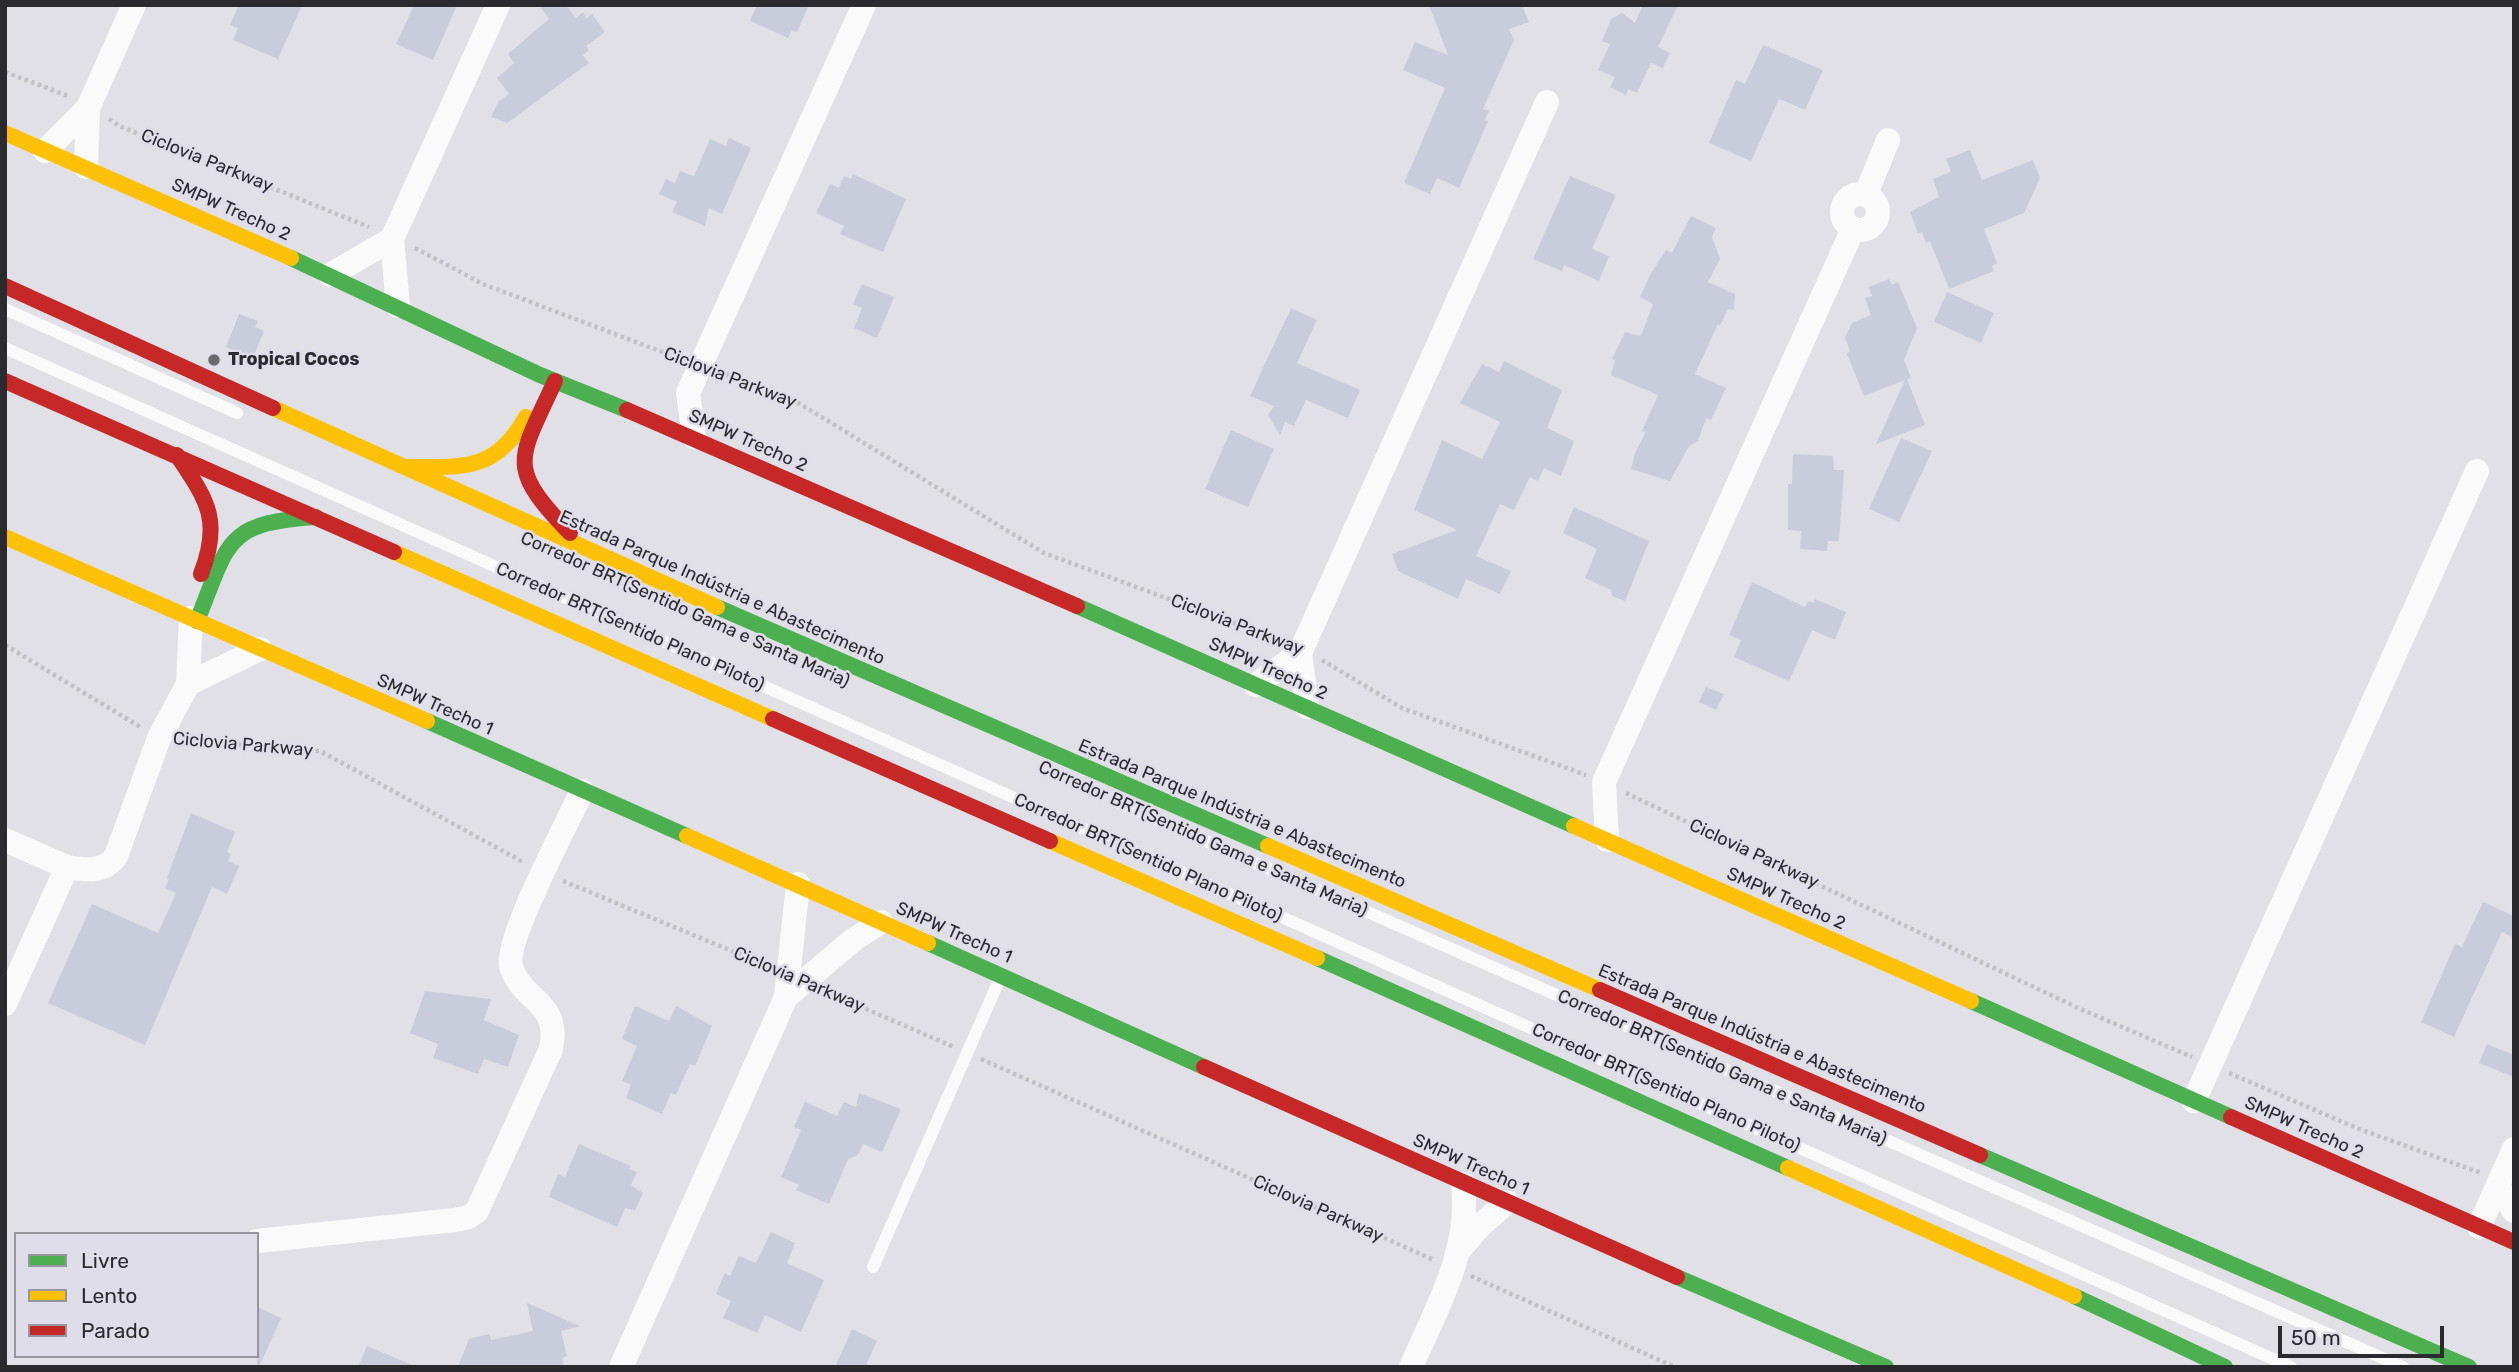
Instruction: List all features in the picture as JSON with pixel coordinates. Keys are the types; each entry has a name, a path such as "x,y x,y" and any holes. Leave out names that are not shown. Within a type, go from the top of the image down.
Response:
{"main road":[{"name":"SMPW Trecho 2","path":"5,133 330,275 548,378 694,437 2514,1242"},
{"name":"Estrada Parque Indústria e Abastecimento","path":"5,286 590,552 2469,1367"},
{"path":"401,467 478,464 500,455 525,419 548,378"},
{"path":"548,378 527,445 522,476 538,502 590,552"},
{"path":"5,381 2052,1285 2225,1367"},
{"path":"177,455 199,489 215,524 211,550 190,618"},
{"path":"190,618 241,533 273,521 318,517"},
{"name":"SMPW Trecho 1","path":"5,537 798,884 1463,1184 1886,1367"}],"street":[{"path":"45,151 89,106 134,5"},
{"path":"398,306 393,238 498,5"},
{"path":"694,437 688,393 864,5"},
{"path":"1256,685 1301,651 1547,102"},
{"path":"86,167 89,106"},
{"path":"1566,822 1603,785 1853,229 1869,228 1878,215 1877,206 1866,194 1888,140"},
{"path":"330,275 393,238"},
{"path":"646,418 688,393"},
{"path":"2194,1101 2477,471"},
{"path":"5,840 67,867 100,869 111,862 159,738 188,684 190,618"},
{"path":"188,684 260,649"},
{"path":"1301,651 1307,707"},
{"path":"1603,785 1607,840"},
{"path":"259,1241 455,1220 469,1217 477,1211 551,1049 554,1033 552,1020 516,976 510,961 520,926 582,791"},
{"path":"5,1004 67,867"},
{"path":"621,1367 793,985 798,884"},
{"path":"793,985 881,922"},
{"path":"2479,1227 2514,1149"},
{"path":"2499,1183 2514,1211"},
{"path":"1457,1259 1466,1205 1463,1184"},
{"path":"1411,1367 1457,1259 1480,1226 1507,1202"}],"lane":[{"path":"5,309 248,417"},
{"name":"Corredor BRT(Sentido Plano Piloto)","path":"5,348 2291,1367"},
{"name":"Corredor BRT(Sentido Gama e Santa Maria)","path":"1097,793 2403,1367"},
{"path":"873,1267 1001,976"}],"path":[{"name":"Ciclovia Parkway","path":"5,72 89,106 118,125 393,238 483,284 699,366 787,396 1044,553 1301,651 1402,708 1603,785 2078,1008 2359,1129 2499,1183"},
{"name":"Ciclovia Parkway","path":"5,645 159,738 320,751 544,873 793,985 967,1053 1457,1259 1675,1367"}],"building":[{"path":"239,5 302,5 278,59 233,40 238,28 230,25"},
{"path":"414,5 457,5 433,60 396,44"},
{"path":"539,5 566,5 576,18 583,12 587,18 592,14 605,32 586,46 589,50 583,55 589,63 507,123 491,117 498,102 509,94 497,78 514,63 508,54 549,19"},
{"path":"757,5 809,5 797,32 792,30 788,38 750,21"},
{"path":"1429,5 1522,5 1529,22 1509,29 1514,40 1483,109 1489,111 1485,120 1488,121 1459,188 1437,178 1430,194 1404,183 1445,88 1403,70 1415,42 1448,55"},
{"path":"1643,5 1678,5 1658,47 1670,53 1663,68 1651,63 1637,93 1628,89 1626,95 1610,87 1615,77 1598,70 1610,44 1602,41 1611,19 1622,13 1635,23"},
{"path":"1763,45 1823,70 1805,110 1779,99 1751,161 1709,143 1736,80 1745,84"},
{"path":"729,138 751,148 722,214 709,208 705,226 672,212 677,202 659,194 666,179 675,183 680,171 694,176 710,139 726,146"},
{"path":"1970,150 1982,180 2033,160 2040,178 2024,213 1984,229 1997,263 1992,266 1994,271 1949,289 1930,241 1926,243 1922,232 1918,233 1910,212 1939,197 1933,179 1951,172 1946,159"},
{"path":"853,174 906,199 883,252 840,234 844,226 816,213 830,184 839,188 844,176 851,179"},
{"path":"1570,176 1616,195 1592,249 1609,256 1599,281 1564,265 1562,271 1533,259"},
{"path":"1691,216 1716,228 1712,237 1720,259 1708,282 1735,294 1734,310 1728,309 1720,326 1718,324 1695,374 1726,388 1711,420 1706,418 1698,441 1689,446 1670,481 1631,469 1635,453 1646,432 1642,431 1658,395 1611,375 1615,360 1612,359 1625,332 1641,336 1653,304 1640,297 1666,250 1672,253"},
{"path":"1889,279 1892,285 1898,282 1917,328 1904,360 1911,378 1907,379 1925,425 1876,444 1905,380 1864,396 1847,354 1850,351 1845,338 1852,323 1871,315 1865,298 1872,296 1869,287"},
{"path":"862,284 894,297 877,338 854,328 862,308 853,304"},
{"path":"1947,292 1994,313 1981,343 1934,322"},
{"path":"1291,308 1317,320 1297,363 1360,390 1348,418 1306,400 1294,426 1285,422 1280,435 1268,415 1274,406 1250,396"},
{"path":"239,314 258,321 255,327 264,331 253,358 226,347"},
{"path":"1504,361 1562,390 1547,428 1574,441 1561,476 1544,468 1538,481 1530,477 1514,510 1500,504 1476,556 1511,571 1500,594 1466,579 1458,599 1398,571 1392,554 1457,530 1414,510 1442,440 1482,459 1500,422 1460,403 1482,364 1499,372"},
{"path":"1231,430 1274,449 1248,507 1205,489"},
{"path":"1901,438 1932,451 1899,522 1869,509"},
{"path":"1793,454 1833,456 1834,470 1844,470 1839,541 1828,541 1827,551 1800,549 1801,531 1788,530 1788,484 1792,484"},
{"path":"1574,507 1649,541 1625,601 1612,596 1611,590 1585,578 1597,549 1563,533"},
{"path":"1752,582 1805,607 1808,601 1814,603 1815,599 1846,612 1835,640 1812,630 1789,681 1734,657 1741,640 1729,635"},
{"path":"1706,687 1724,694 1716,710 1699,702"},
{"path":"191,813 235,832 227,852 231,854 228,861 239,866 227,894 212,887 145,1045 48,1003 92,904 158,933 176,893 165,888"},
{"path":"2483,902 2514,916 2514,938 2502,932 2454,1037 2421,1022 2455,944 2462,947"},
{"path":"425,991 491,999 484,1020 519,1035 508,1067 484,1059 478,1074 433,1058 438,1044 410,1033"},
{"path":"635,1006 669,1021 676,1006 712,1026 695,1066 690,1064 676,1095 671,1093 662,1114 626,1098 631,1085 622,1081 637,1046 622,1039"},
{"path":"2487,1044 2514,1055 2514,1077 2479,1063"},
{"path":"859,1093 901,1109 882,1152 863,1144 858,1155 848,1159 829,1204 796,1190 799,1185 781,1177 801,1130 794,1127 805,1102 837,1116 844,1102 856,1107"},
{"path":"579,1144 631,1166 629,1169 637,1172 631,1185 643,1193 635,1210 625,1208 617,1227 549,1197 558,1174 565,1177"},
{"path":"771,1232 795,1243 787,1263 824,1280 801,1332 765,1315 757,1333 723,1318 731,1301 716,1294 725,1273 730,1276 739,1256 756,1263"},
{"path":"527,1303 580,1326 561,1331 567,1356 562,1358 564,1367 458,1367 469,1339 489,1334 491,1340 533,1331"},
{"path":"259,1308 281,1318 257,1367 259,1358"},
{"path":"852,1329 877,1341 865,1367 835,1367"},
{"path":"367,1346 415,1366 415,1367 358,1367"}],"traffic: fast":[{"path":"291,258 540,375 627,410"},
{"path":"197,621 216,572 234,542 246,532 263,525 316,517"},
{"path":"1077,606 1574,826"},
{"path":"717,607 1268,846"},
{"path":"427,721 687,836"},
{"path":"928,943 1204,1067"},
{"path":"1317,958 1788,1168"},
{"path":"1971,1001 2231,1117"},
{"path":"1980,1155 2469,1367"},
{"path":"1677,1277 1886,1367"},
{"path":"2074,1296 2225,1367"}],"traffic: slow":[{"path":"5,133 291,258"},
{"path":"273,408 717,607"},
{"path":"409,467 447,467 491,457 515,435 526,417"},
{"path":"5,537 427,721"},
{"path":"394,552 773,719"},
{"path":"1574,826 1971,1001"},
{"path":"687,836 928,943"},
{"path":"1050,841 1317,958"},
{"path":"1268,846 1600,990"},
{"path":"1788,1168 2074,1296"}],"traffic: jam":[{"path":"5,286 273,408"},
{"path":"5,381 394,552"},
{"path":"555,381 533,429 525,462 527,476 535,492 570,533"},
{"path":"627,410 1077,606"},
{"path":"177,455 203,498 211,524 207,555 201,574"},
{"path":"773,719 1050,841"},
{"path":"1600,990 1980,1155"},
{"path":"1204,1067 1677,1277"},
{"path":"2231,1117 2514,1242"}],"place":[{"name":"Tropical Cocos","path":"214,360"}]}
